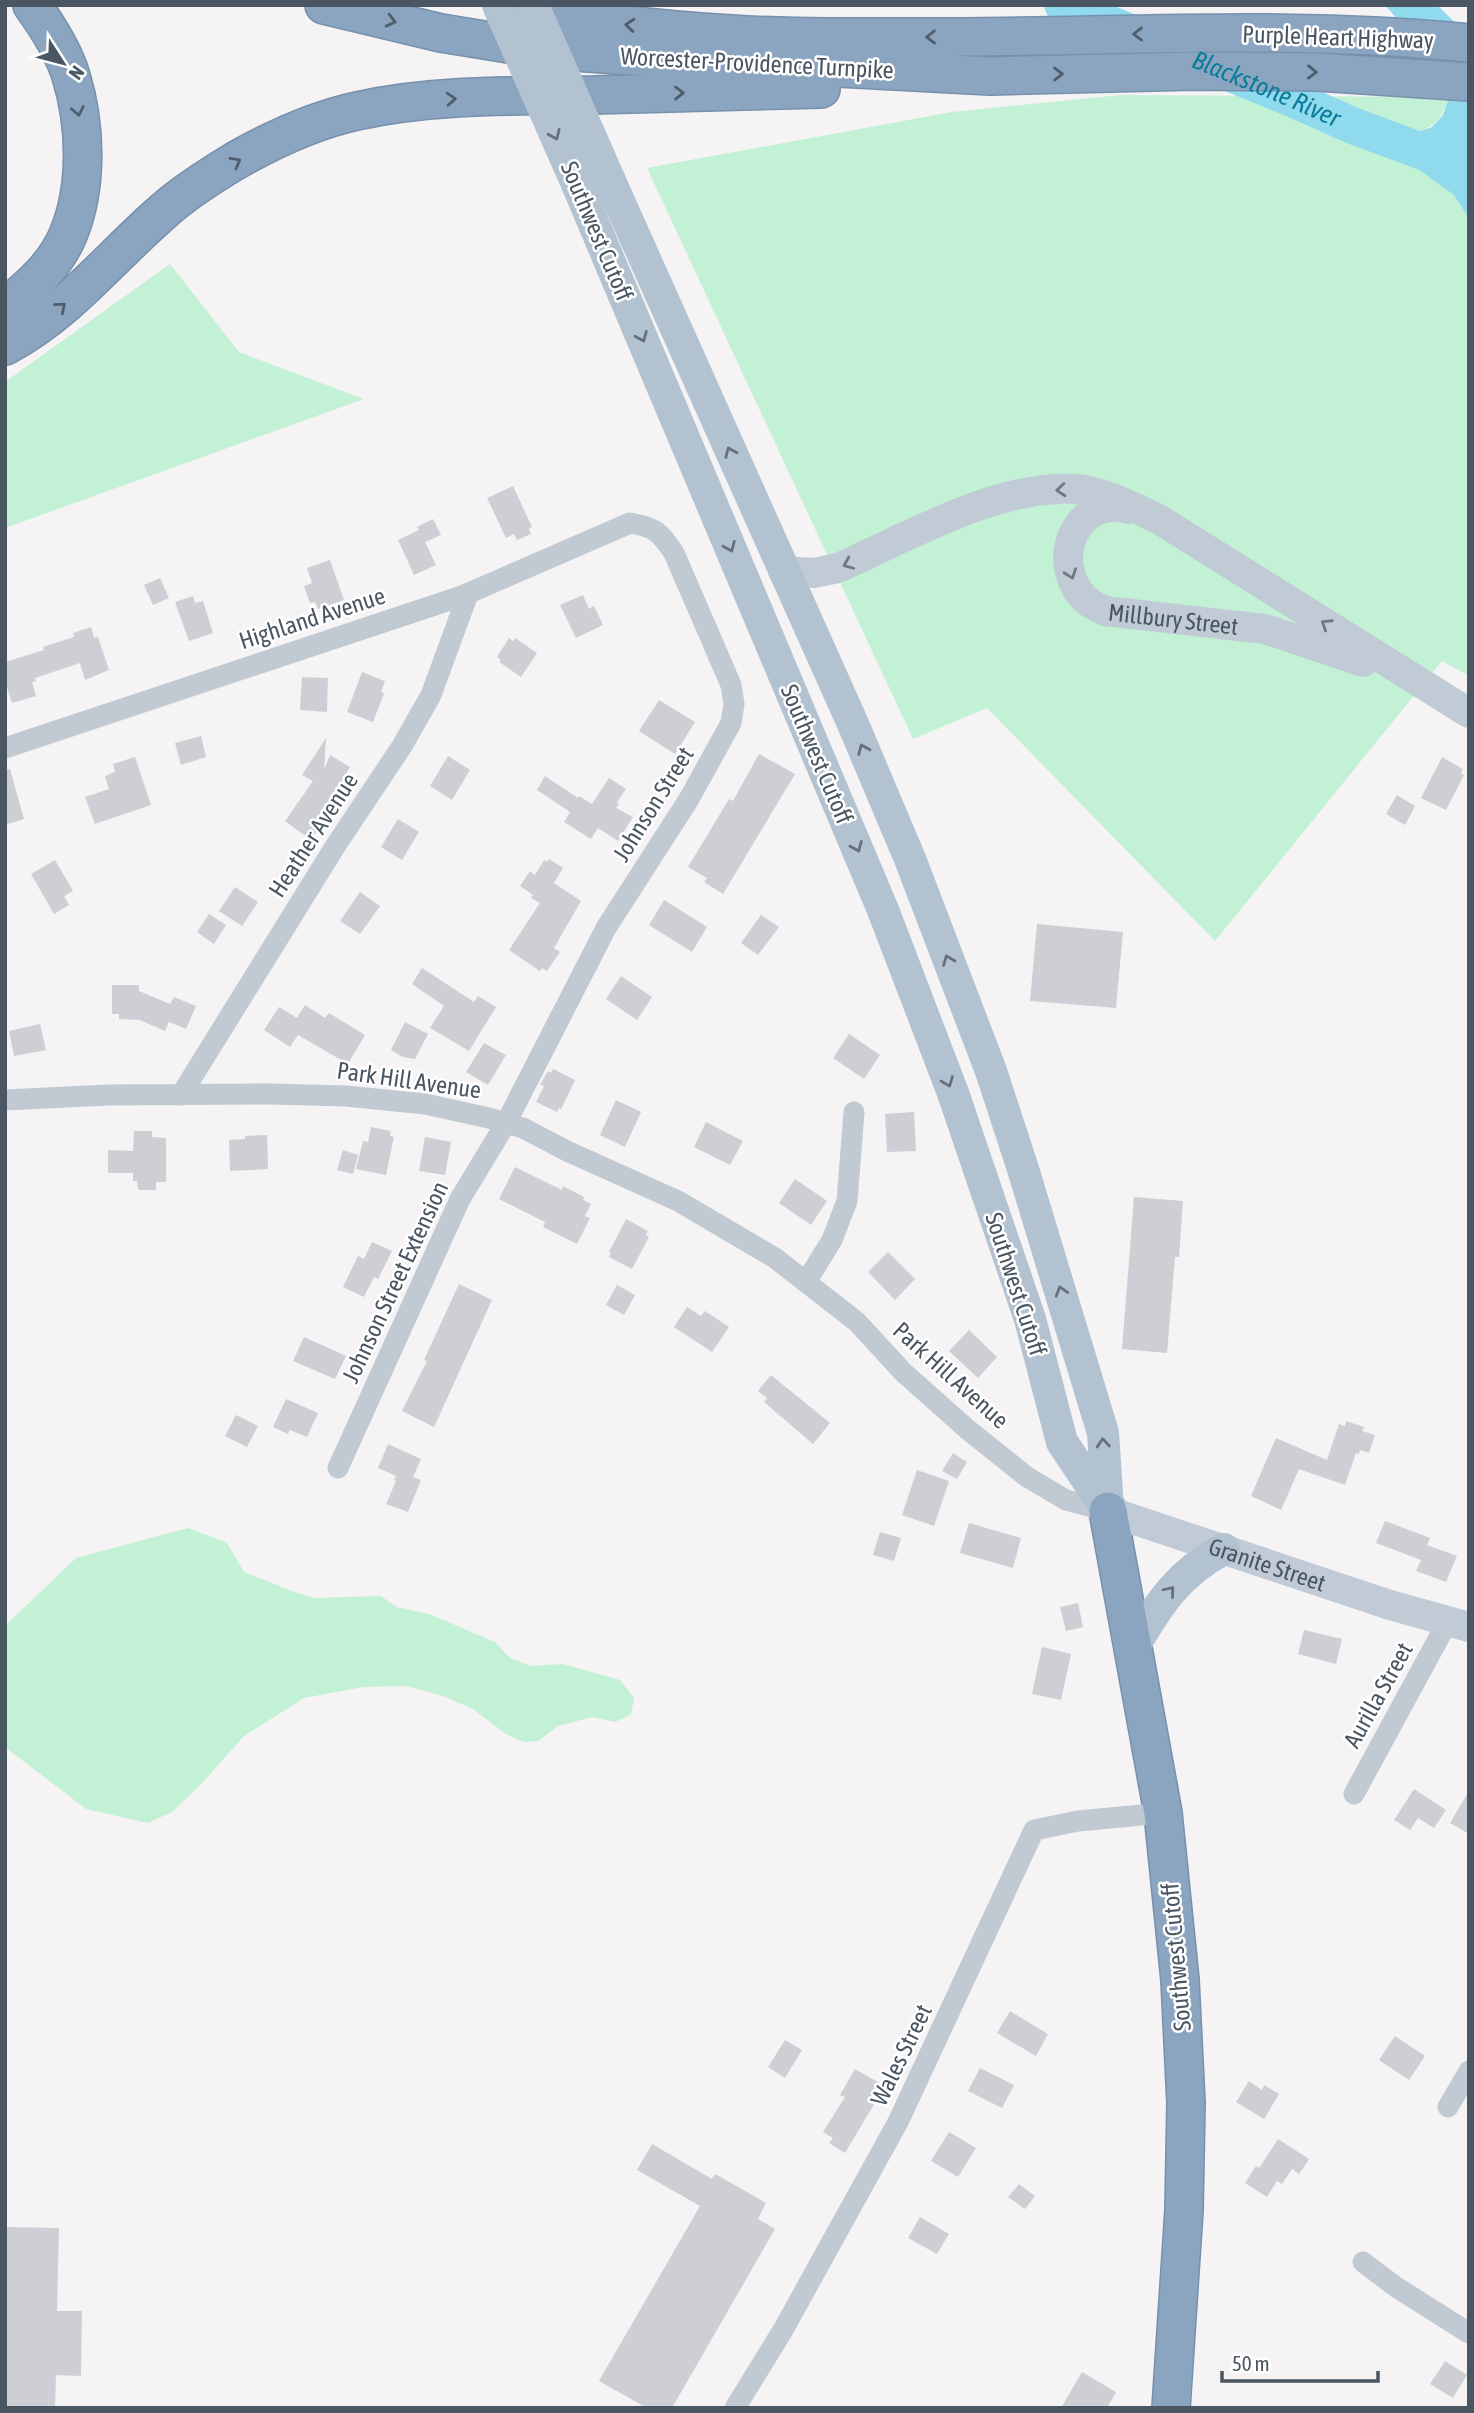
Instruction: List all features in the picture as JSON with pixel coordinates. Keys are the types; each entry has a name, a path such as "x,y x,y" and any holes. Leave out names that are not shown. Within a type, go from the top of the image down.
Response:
{"highway":[{"path":"5,308 39,279 68,236 79,197 82,159 80,119 70,75 49,29 32,5"},
{"name":"Worcester-Providence Turnpike","path":"324,5 441,33 545,50 990,76 1195,71"},
{"name":"Worcester-Providence Turnpike","path":"489,5 589,22 703,32 811,36 1206,33"},
{"name":"Purple Heart Highway","path":"1206,33 1373,35 1469,43"},
{"name":"Purple Heart Highway","path":"1195,71 1318,72 1469,82"},
{"path":"5,346 60,309 168,207 217,174 281,138 355,111 411,101 480,97 879,87 990,76"},
{"name":"Southwest Cutoff","path":"1108,1511 1163,1813 1180,1980 1186,2103 1184,2210 1171,2408"}],"main road":[{"name":"Southwest Cutoff","path":"498,5 577,184 883,910 953,1093 1030,1320 1062,1442 1108,1511"},
{"name":"Southwest Cutoff","path":"533,5 858,736 969,1014 1023,1169 1103,1433 1108,1511"},
{"name":"Millbury Street","path":"783,571 814,573 838,568 972,509 1017,494 1076,489 1120,501 1160,520 1425,688 1469,713"},
{"name":"Millbury Street","path":"1160,520 1120,506 1094,512 1083,520 1071,539 1067,561 1074,584 1089,603 1105,611 1265,629 1347,655 1425,688"},
{"path":"929,1032 969,1014"},
{"name":"Granite Street","path":"1108,1511 1390,1605 1459,1624"},
{"path":"1133,1648 1157,1607 1183,1577 1202,1560 1224,1549"}],"street":[{"name":"Highland Avenue","path":"5,748 468,594 630,523"},
{"name":"Johnson Street","path":"506,1123 606,928 689,799 731,723 734,704 731,685 674,553 662,535 648,526 630,523"},
{"name":"Heather Avenue","path":"181,1095 336,845 402,746 431,695 468,594"},
{"name":"Park Hill Avenue","path":"5,1100 71,1096 272,1094 374,1098 425,1104 523,1128 567,1152 678,1201 775,1258 856,1322 903,1372 967,1429 1027,1477 1066,1500"},
{"path":"806,1282 832,1240 847,1201 854,1112"},
{"name":"Johnson Street Extension","path":"338,1468 460,1199 506,1123"},
{"name":"Granite Street","path":"1066,1500 1108,1511"},
{"name":"Aurilla Street","path":"1354,1794 1459,1624"},
{"name":"Wales Street","path":"734,2408 783,2330 898,2122 1034,1830 1078,1821 1163,1813"},
{"path":"1448,2107 1469,2071"},
{"path":"1363,2262 1396,2287 1469,2333"}],"green space":[{"path":"1121,95 1449,97 1435,122 1409,136 1405,156 1439,177 1469,218 1469,676 1442,661 1215,941 987,708 913,739 647,168 952,112"},
{"path":"170,264 239,352 364,399 5,528 5,382"},
{"path":"188,1528 227,1543 244,1572 292,1591 314,1598 381,1596 396,1607 429,1614 495,1642 510,1658 531,1666 563,1664 620,1680 634,1698 631,1714 615,1722 592,1717 558,1726 538,1741 524,1742 506,1734 473,1709 443,1696 407,1686 363,1687 304,1698 244,1736 172,1812 148,1823 86,1809 5,1747 5,1626 76,1558"}],"water":[{"path":"1385,5 1437,5 1469,36 1469,218 1439,177 1405,156 1409,135 1432,127 1443,115 1449,97 1444,73"}],"building":[{"path":"513,486 532,527 529,528 531,534 517,540 514,534 506,538 487,498"},
{"path":"433,519 441,535 425,542 436,565 414,575 398,540 419,530 417,527"},
{"path":"330,560 344,600 318,609 315,602 310,603 304,586 312,583 307,568"},
{"path":"160,578 169,598 153,605 144,585"},
{"path":"583,595 589,609 594,606 603,625 576,638 560,605"},
{"path":"193,596 195,603 203,601 213,633 189,641 175,602"},
{"path":"91,627 94,638 98,637 109,670 85,680 80,663 35,678 36,681 32,682 36,696 12,703 5,681 5,662 44,650 43,647 74,637 73,633"},
{"path":"509,638 513,641 515,638 537,653 521,677 499,662 501,660 497,657"},
{"path":"362,672 385,681 381,692 384,693 373,722 347,712"},
{"path":"302,677 328,678 327,712 300,710"},
{"path":"659,700 695,722 675,754 639,731"},
{"path":"201,736 206,757 181,765 175,743"},
{"path":"326,738 324,770 330,755 350,767 343,779 345,781 322,812 327,816 311,840 285,821 313,781 302,775"},
{"path":"759,754 795,774 723,894 704,882 707,878 688,867 729,799 733,801"},
{"path":"448,756 470,770 452,800 430,786"},
{"path":"135,757 151,805 95,824 85,797 109,789 105,776 115,772 113,764"},
{"path":"1442,757 1463,769 1461,773 1464,775 1446,810 1421,798"},
{"path":"10,769 24,819 5,825 5,770"},
{"path":"545,776 592,804 609,778 626,789 616,808 633,817 618,841 598,828 591,839 564,822 570,812 537,790"},
{"path":"1397,795 1415,806 1405,825 1386,814"},
{"path":"398,819 419,832 402,860 381,847"},
{"path":"549,859 563,868 554,883 581,901 554,948 560,952 547,971 542,968 540,971 509,950 540,903 520,886 530,871 535,875 544,860 547,862"},
{"path":"55,860 73,891 64,896 69,905 54,914 31,874"},
{"path":"235,887 258,902 242,926 219,911"},
{"path":"360,892 380,906 360,934 340,921"},
{"path":"664,900 707,927 692,952 649,925"},
{"path":"209,914 226,925 214,944 197,932"},
{"path":"761,915 779,927 758,955 741,943"},
{"path":"1037,924 1123,932 1116,1008 1030,1001"},
{"path":"422,968 474,1002 478,996 496,1007 469,1051 430,1028 444,1006 412,984"},
{"path":"621,976 652,997 637,1020 606,999"},
{"path":"112,985 139,985 139,991 170,1004 174,997 196,1006 186,1029 169,1022 165,1031 140,1020 119,1019 119,1014 112,1014"},
{"path":"305,1005 325,1018 329,1013 365,1035 348,1064 298,1035 290,1047 264,1030 279,1007 297,1018"},
{"path":"405,1022 428,1034 415,1059 403,1057 391,1050"},
{"path":"40,1024 46,1050 14,1056 9,1031"},
{"path":"849,1034 880,1055 864,1079 833,1058"},
{"path":"484,1043 506,1055 488,1085 466,1072"},
{"path":"553,1069 575,1080 557,1112 536,1102 544,1086 540,1085 548,1071 551,1073"},
{"path":"616,1100 641,1112 625,1147 600,1135"},
{"path":"914,1112 916,1151 887,1152 885,1114"},
{"path":"706,1122 743,1141 730,1165 694,1147"},
{"path":"371,1127 391,1131 390,1136 394,1137 386,1175 356,1169 363,1141 368,1142"},
{"path":"134,1131 152,1131 152,1137 166,1138 166,1182 156,1182 156,1190 138,1190 137,1181 133,1181 133,1173 108,1173 108,1150 133,1151"},
{"path":"267,1135 268,1169 230,1171 229,1140"},
{"path":"425,1137 451,1142 445,1175 419,1171"},
{"path":"343,1150 358,1155 353,1174 337,1170"},
{"path":"515,1167 562,1190 563,1186 584,1197 583,1200 591,1204 585,1216 590,1218 577,1244 543,1227 545,1222 499,1199"},
{"path":"795,1179 827,1201 811,1225 779,1203"},
{"path":"1134,1197 1183,1201 1167,1353 1122,1349"},
{"path":"626,1219 648,1231 646,1235 649,1237 632,1269 609,1257"},
{"path":"372,1242 392,1251 378,1279 374,1277 364,1297 343,1287 358,1256 364,1259"},
{"path":"888,1252 915,1279 895,1300 868,1272"},
{"path":"459,1284 492,1300 434,1427 402,1411 427,1361 424,1360"},
{"path":"617,1285 635,1295 624,1315 606,1305"},
{"path":"687,1307 701,1316 705,1311 729,1327 712,1352 674,1327"},
{"path":"969,1330 997,1357 978,1378 949,1351"},
{"path":"304,1337 346,1356 335,1379 293,1361"},
{"path":"771,1375 830,1423 813,1444 764,1402 767,1398 758,1391"},
{"path":"286,1399 318,1413 307,1437 290,1430 288,1434 273,1427"},
{"path":"236,1415 258,1426 247,1447 225,1436"},
{"path":"1346,1421 1364,1427 1362,1431 1375,1435 1369,1453 1360,1450 1359,1454 1356,1453 1345,1485 1299,1469 1281,1510 1251,1496 1276,1438 1327,1460 1339,1424 1345,1426"},
{"path":"388,1444 421,1459 413,1477 421,1480 408,1512 386,1504 396,1481 396,1476 378,1468"},
{"path":"953,1453 967,1462 957,1479 942,1471"},
{"path":"917,1470 949,1481 934,1526 902,1515"},
{"path":"1385,1521 1430,1538 1427,1545 1457,1556 1446,1582 1416,1571 1421,1560 1376,1543"},
{"path":"969,1523 1021,1538 1013,1568 960,1553"},
{"path":"880,1532 901,1538 894,1561 873,1555"},
{"path":"1078,1603 1083,1627 1066,1631 1060,1607"},
{"path":"1304,1630 1342,1639 1336,1664 1298,1654"},
{"path":"1042,1647 1071,1654 1061,1700 1032,1694"},
{"path":"1414,1789 1446,1810 1434,1828 1418,1818 1410,1830 1394,1820"},
{"path":"1469,1791 1469,1834 1450,1823"},
{"path":"1010,2011 1048,2034 1036,2056 997,2033"},
{"path":"1395,2036 1425,2056 1409,2080 1379,2060"},
{"path":"785,2040 802,2050 785,2078 768,2067"},
{"path":"980,2068 1014,2085 1002,2108 968,2091"},
{"path":"855,2069 885,2086 845,2153 829,2143 833,2138 823,2132 845,2097 840,2095"},
{"path":"1249,2081 1262,2090 1264,2085 1279,2094 1264,2119 1236,2102"},
{"path":"949,2132 976,2148 958,2177 931,2161"},
{"path":"1278,2139 1309,2159 1299,2174 1292,2169 1282,2184 1277,2181 1267,2197 1245,2183 1256,2166 1259,2168"},
{"path":"652,2144 712,2179 715,2174 766,2203 758,2219 775,2229 672,2408 647,2408 599,2381 700,2206 637,2170"},
{"path":"1019,2184 1035,2196 1025,2209 1008,2197"},
{"path":"920,2217 949,2234 937,2254 908,2238"},
{"path":"5,2227 59,2228 57,2311 82,2311 81,2376 56,2375 55,2408 5,2408"},
{"path":"1445,2361 1467,2375 1453,2398 1430,2384"},
{"path":"1082,2372 1116,2392 1107,2408 1061,2408"}],"waterway":[{"name":"Blackstone River","path":"1063,5 1351,125 1429,154 1469,183"}]}
